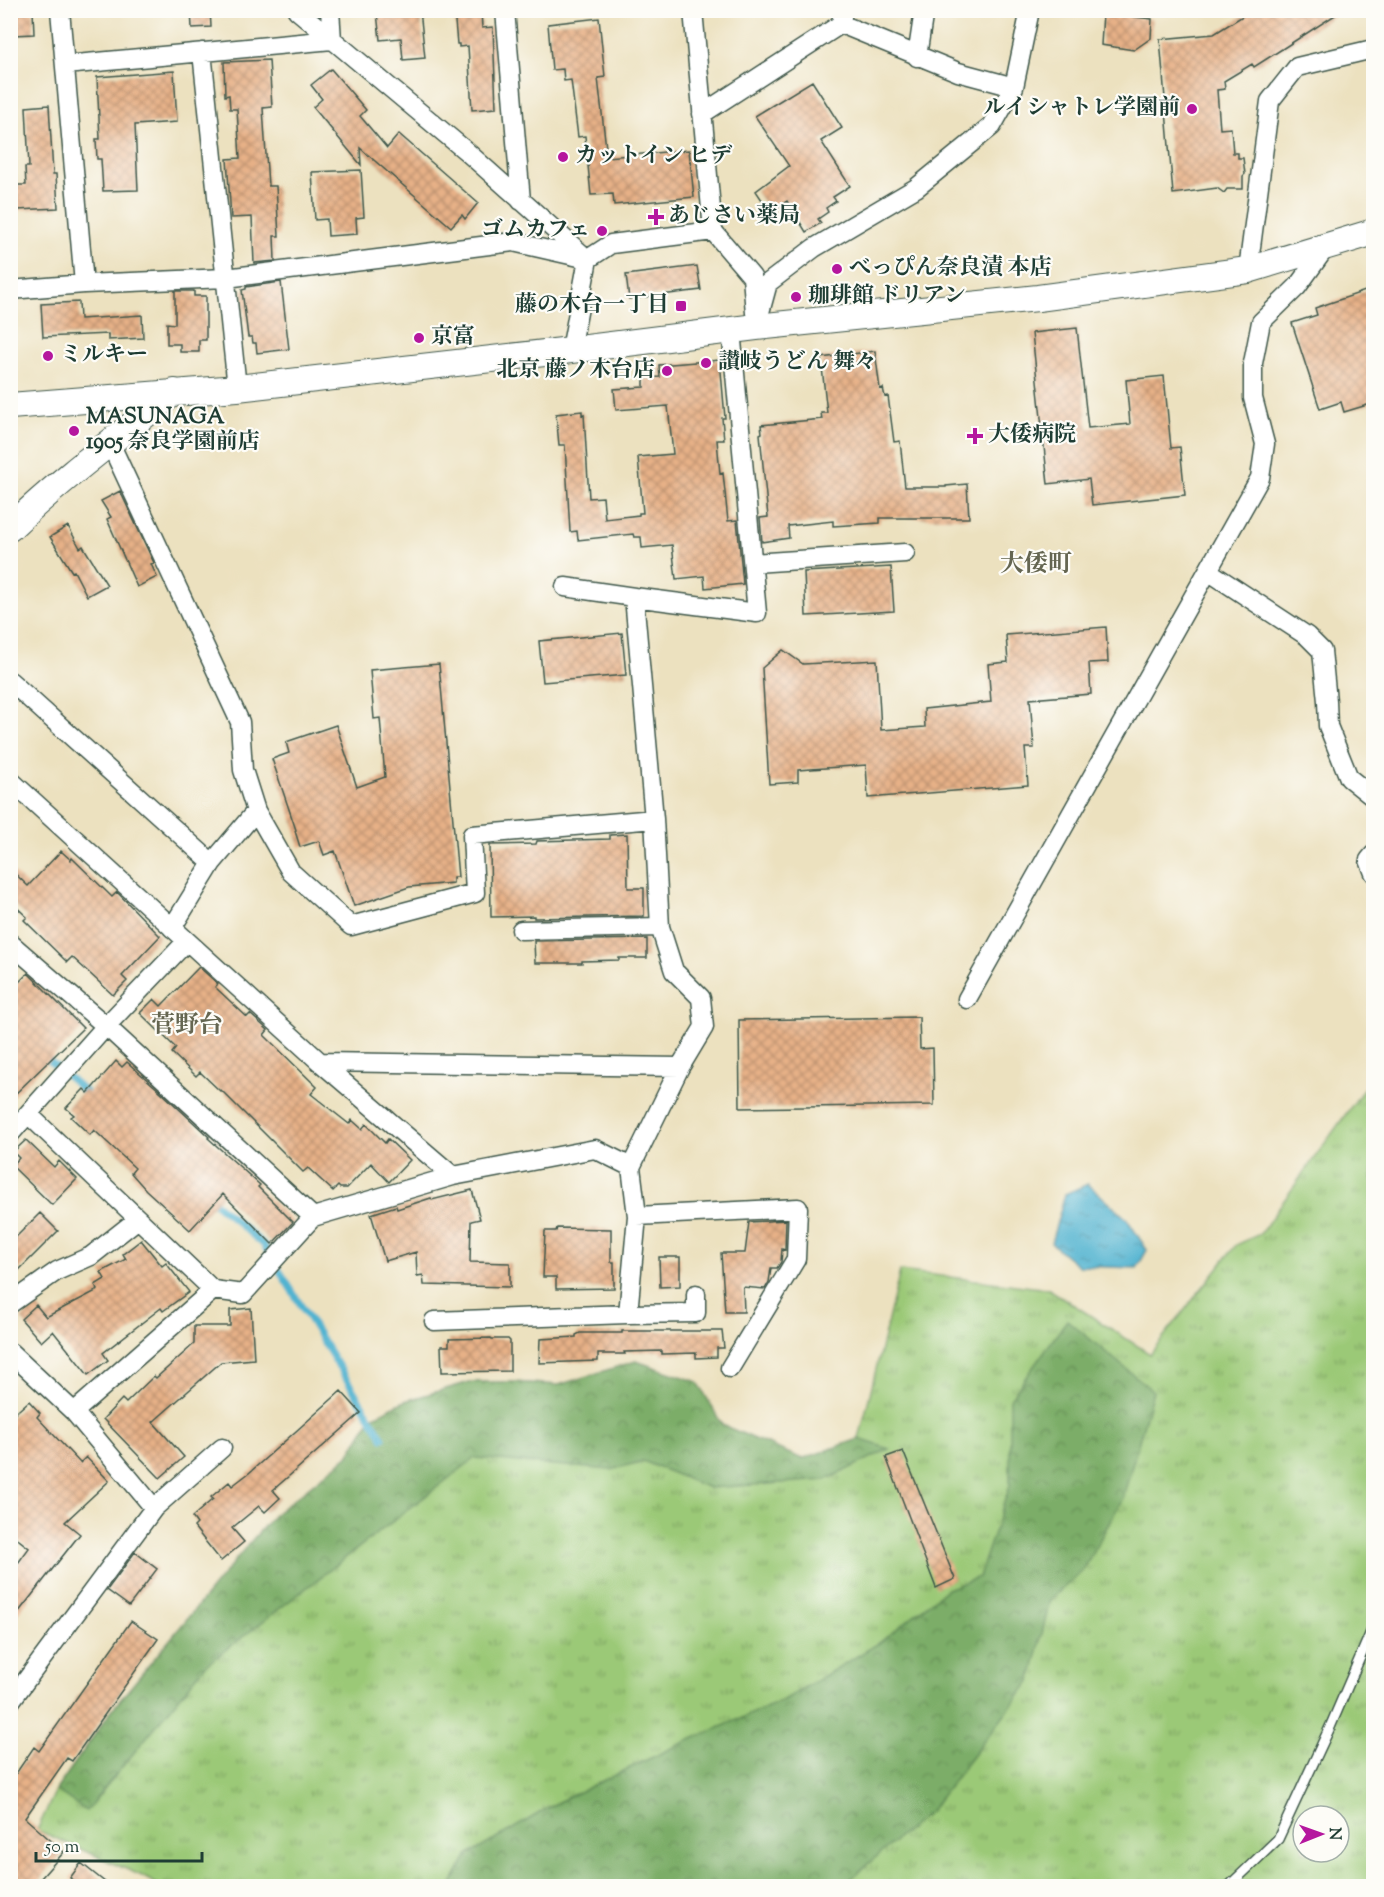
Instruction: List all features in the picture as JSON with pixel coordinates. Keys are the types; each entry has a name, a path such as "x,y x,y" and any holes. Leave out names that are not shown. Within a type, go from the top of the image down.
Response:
{"street":[{"path":"60,10 84,284"},
{"path":"297,10 457,144 588,259"},
{"path":"330,10 332,40"},
{"path":"505,10 521,201"},
{"path":"693,10 712,231 752,277 756,327"},
{"path":"918,57 924,10"},
{"path":"756,327 768,283 814,248 916,188 992,126 1014,87 1030,10"},
{"path":"702,114 842,17 918,57 958,72 1014,87"},
{"path":"66,65 332,40"},
{"path":"1248,270 1270,101 1297,67 1373,49"},
{"path":"202,52 237,388"},
{"path":"10,290 84,284 226,278 513,242 588,259 611,244 712,231"},
{"path":"10,406 237,388 756,327 1038,298 1248,270 1374,232"},
{"path":"967,999 1260,478 1265,444 1253,398 1253,363 1261,322 1296,287 1326,247"},
{"path":"571,350 588,259"},
{"path":"565,587 757,613 730,330"},
{"path":"10,528 174,392"},
{"path":"110,443 240,722 243,771 256,811 291,872 351,926 475,893 472,835 654,819"},
{"path":"753,563 905,553"},
{"path":"1208,571 1307,636 1322,651 1328,726 1349,778 1374,798"},
{"path":"628,1314 637,1216 631,1167 680,1067 704,1027 700,998 674,971 660,927 654,819 634,597"},
{"path":"10,681 212,863"},
{"path":"10,780 320,1062 453,1176"},
{"path":"172,928 212,863 256,811"},
{"path":"1374,854 1369,860 1374,873"},
{"path":"521,930 660,927"},
{"path":"10,1134 106,1026 187,941"},
{"path":"14,953 106,1026 314,1217"},
{"path":"320,1062 680,1067"},
{"path":"28,1114 213,1290 243,1294 314,1217 453,1176 596,1149 631,1167"},
{"path":"637,1216 798,1208 796,1258 730,1368"},
{"path":"10,1304 57,1271 91,1256 138,1219"},
{"path":"74,1412 213,1290"},
{"path":"434,1321 696,1313 696,1294"},
{"path":"10,1352 74,1412 154,1508"},
{"path":"10,1702 154,1508 222,1448"}],"lane":[{"path":"1229,1887 1278,1839 1374,1625"}],"green space":[{"path":"1373,1076 1373,1886 160,1886 37,1830 56,1790 112,1710 274,1515 348,1456 372,1417 405,1401 470,1382 559,1385 636,1361 698,1382 722,1425 802,1459 859,1439 900,1271 1049,1289 1150,1354 1236,1245 1260,1234"},
{"path":"1067,1320 1153,1391 1123,1498 1083,1570 1050,1600 1031,1680 930,1811 842,1886 451,1886 467,1856 558,1802 676,1746 784,1700 879,1643 947,1589 979,1577 1010,1485 1010,1399"},
{"path":"636,1361 698,1382 722,1425 802,1459 859,1439 889,1449 826,1480 709,1488 643,1461 611,1470 475,1458 205,1666 86,1811 56,1790 112,1710 246,1547 274,1515 348,1456 372,1417 405,1401 470,1382 559,1385"}],"water":[{"path":"1088,1184 1127,1219 1147,1250 1137,1268 1079,1266 1051,1243 1065,1194"}],"building":[{"path":"13,10 33,10 34,34 14,35"},
{"path":"191,10 210,10 211,27 192,28"},
{"path":"420,10 425,58 403,60 401,38 380,40 377,13"},
{"path":"454,10 481,10 482,28 493,27 496,108 472,110 468,46 459,47 457,44"},
{"name":"ルイシャトレ学園前","path":"1252,10 1343,10 1254,67 1252,64 1224,81 1225,89 1217,90 1220,129 1231,128 1233,153 1238,153 1238,158 1243,158 1245,174 1243,189 1227,189 1224,193 1217,188 1173,194 1160,39 1214,34"},
{"path":"1103,13 1152,19 1151,38 1134,50 1101,45"},
{"path":"599,18 605,77 598,78 607,157 689,150 694,197 614,205 613,194 591,195 585,136 578,137 571,80 564,81 563,69 552,70 548,24"},
{"path":"269,60 272,107 263,108 268,186 276,186 279,236 274,236 275,261 254,263 252,217 231,218 227,159 240,158 237,109 230,109 229,95 225,96 224,62"},
{"path":"331,69 366,110 360,116 387,148 399,134 478,203 465,219 462,215 451,227 360,148 361,165 313,107 322,99 311,85"},
{"path":"174,71 177,122 135,125 138,190 103,191 101,159 97,159 96,139 100,139 97,77"},
{"path":"812,81 842,128 821,141 850,186 833,197 836,201 826,208 828,212 818,219 821,223 806,232 787,201 770,212 756,191 789,166 755,116"},
{"path":"49,105 53,174 56,174 58,208 17,210 16,185 26,185 25,167 29,167 26,107"},
{"path":"361,170 364,217 356,218 357,234 328,236 327,219 315,220 312,172"},
{"path":"697,266 701,290 629,299 626,275"},
{"path":"281,282 289,349 257,353 256,343 253,343 252,337 248,337 242,290 246,287"},
{"path":"1374,288 1374,403 1344,412 1341,402 1320,409 1292,323 1317,315 1315,308"},
{"path":"175,291 194,291 194,296 206,296 206,340 199,340 199,352 180,352 180,344 167,344 167,323 175,324"},
{"path":"79,302 80,319 142,315 143,338 108,340 108,334 43,337 41,304"},
{"path":"1077,328 1088,428 1130,424 1126,380 1164,376 1171,448 1180,447 1185,495 1092,505 1089,479 1048,484 1032,333"},
{"path":"875,351 880,389 883,388 885,397 888,396 894,442 900,441 905,487 946,487 967,484 969,518 880,518 880,523 833,526 833,521 788,526 789,538 762,542 760,518 768,517 761,425 822,419 821,413 827,413 821,358"},
{"path":"720,360 725,418 722,418 724,440 717,440 720,474 723,473 728,521 737,520 743,584 705,588 704,576 676,579 672,545 642,548 641,537 634,537 633,534 578,540 577,531 570,532 565,445 559,445 556,414 582,411 582,415 584,414 589,498 603,497 605,519 639,515 643,513 638,457 673,454 668,406 616,410 614,389 644,387 644,378 660,377 659,365"},
{"path":"120,491 154,563 151,564 157,577 137,587 107,519 111,517 101,501"},
{"path":"68,526 80,548 83,546 107,585 87,596 74,571 72,572 50,537"},
{"path":"891,567 894,611 806,616 804,572"},
{"path":"1106,627 1108,662 1089,663 1091,694 1030,699 1034,748 1025,748 1028,785 868,798 866,765 798,770 798,782 769,784 762,668 783,650 803,664 877,660 881,730 925,727 924,709 991,702 988,664 1008,662 1006,635"},
{"path":"622,633 626,675 543,682 539,641"},
{"path":"439,664 458,877 453,877 453,883 409,887 354,906 335,851 324,855 319,841 300,847 272,759 289,753 286,742 336,725 357,787 385,777 380,718 374,719 370,670"},
{"path":"627,834 628,888 644,888 644,916 491,917 490,845 610,839 610,835"},
{"path":"61,851 71,860 72,858 112,897 117,892 160,936 122,976 127,981 113,995 72,957 67,962 24,920 27,917 10,901 10,869 28,886"},
{"path":"647,939 647,958 619,958 619,960 582,961 582,963 535,963 534,941"},
{"path":"199,967 218,984 215,987 247,1017 250,1014 268,1030 264,1035 317,1087 311,1094 349,1124 352,1120 362,1129 366,1124 385,1143 388,1139 410,1160 389,1182 371,1163 347,1188 338,1186 333,1191 308,1168 303,1172 221,1090 200,1072 196,1076 172,1053 176,1048 140,1013 154,999 161,1006"},
{"path":"28,973 83,1028 10,1099 10,991"},
{"path":"919,1017 920,1049 933,1048 934,1105 740,1108 739,1020"},
{"path":"116,1061 122,1067 127,1062 161,1092 260,1185 258,1187 293,1222 272,1244 223,1194 190,1230 146,1190 131,1173 135,1168 94,1130 90,1135 71,1117 74,1115 66,1108 84,1089 88,1093"},
{"path":"26,1140 54,1167 59,1161 77,1179 52,1205 12,1166 19,1158 13,1152"},
{"path":"472,1190 480,1219 471,1221 470,1262 510,1263 510,1287 424,1285 423,1275 417,1276 416,1252 385,1261 371,1214 396,1206 397,1209 431,1198 432,1200"},
{"path":"40,1213 58,1231 10,1279 10,1243"},
{"path":"786,1220 785,1250 782,1249 781,1262 777,1268 771,1268 769,1282 765,1289 743,1287 744,1312 725,1312 721,1253 745,1253 749,1222"},
{"path":"557,1228 611,1229 614,1288 556,1289 556,1277 543,1277 545,1231 556,1231"},
{"path":"141,1240 162,1266 166,1263 189,1292 163,1311 161,1308 103,1353 108,1360 88,1375 53,1331 41,1342 21,1319 36,1305 46,1317 98,1290 95,1285 105,1279 101,1272 126,1259 123,1254"},
{"path":"659,1257 680,1257 680,1286 660,1287"},
{"path":"251,1308 254,1359 221,1362 153,1422 184,1457 160,1478 103,1419 122,1399 126,1403 154,1376 156,1378 194,1344 194,1326 230,1326 230,1310"},
{"path":"622,1331 722,1331 724,1348 717,1348 717,1357 696,1358 696,1353 662,1354 662,1351 624,1352 625,1354 598,1354 598,1361 539,1363 540,1339 576,1337 580,1333 622,1333"},
{"path":"491,1338 510,1341 510,1371 442,1372 441,1346 449,1346 449,1339"},
{"path":"341,1391 361,1413 273,1490 280,1498 265,1512 259,1506 232,1528 244,1542 221,1561 194,1527 197,1524 192,1517 229,1482 232,1486 249,1473"},
{"path":"29,1401 40,1413 37,1417 80,1463 86,1457 109,1481 65,1522 80,1534 10,1623 10,1574 29,1548 10,1533 10,1418"},
{"path":"903,1451 955,1579 936,1588 886,1457"},
{"path":"135,1552 157,1569 129,1606 107,1590"},
{"path":"131,1621 158,1639 72,1761 67,1758 25,1818 64,1852 33,1887 10,1887 10,1782 34,1747 39,1751"},
{"path":"81,1863 111,1887 80,1887 70,1878"}],"waterway":[{"path":"44,1056 90,1096"},
{"path":"208,1197 263,1244 383,1438"}],"place":[{"name":"ルイシャトレ学園前","path":"1192,109"},
{"name":"カットイン ヒデ","path":"563,157"},
{"name":"あじさい薬局","path":"656,217"},
{"name":"ゴムカフェ","path":"602,231"},
{"name":"べっぴん奈良漬 本店","path":"837,269"},
{"name":"珈琲館 ドリアン","path":"796,297"},
{"name":"藤の木台一丁目","path":"681,306"},
{"name":"京富","path":"419,338"},
{"name":"ミルキー","path":"48,356"},
{"name":"讃岐うどん 舞々","path":"706,363"},
{"name":"北京 藤ノ木台店","path":"667,371"},
{"name":"MASUNAGA 1905 奈良学園前店","path":"74,431"},
{"name":"大倭病院","path":"975,436"}],"district":[{"name":"大倭町","path":"1036,565"},
{"name":"菅野台","path":"187,1026"}]}
